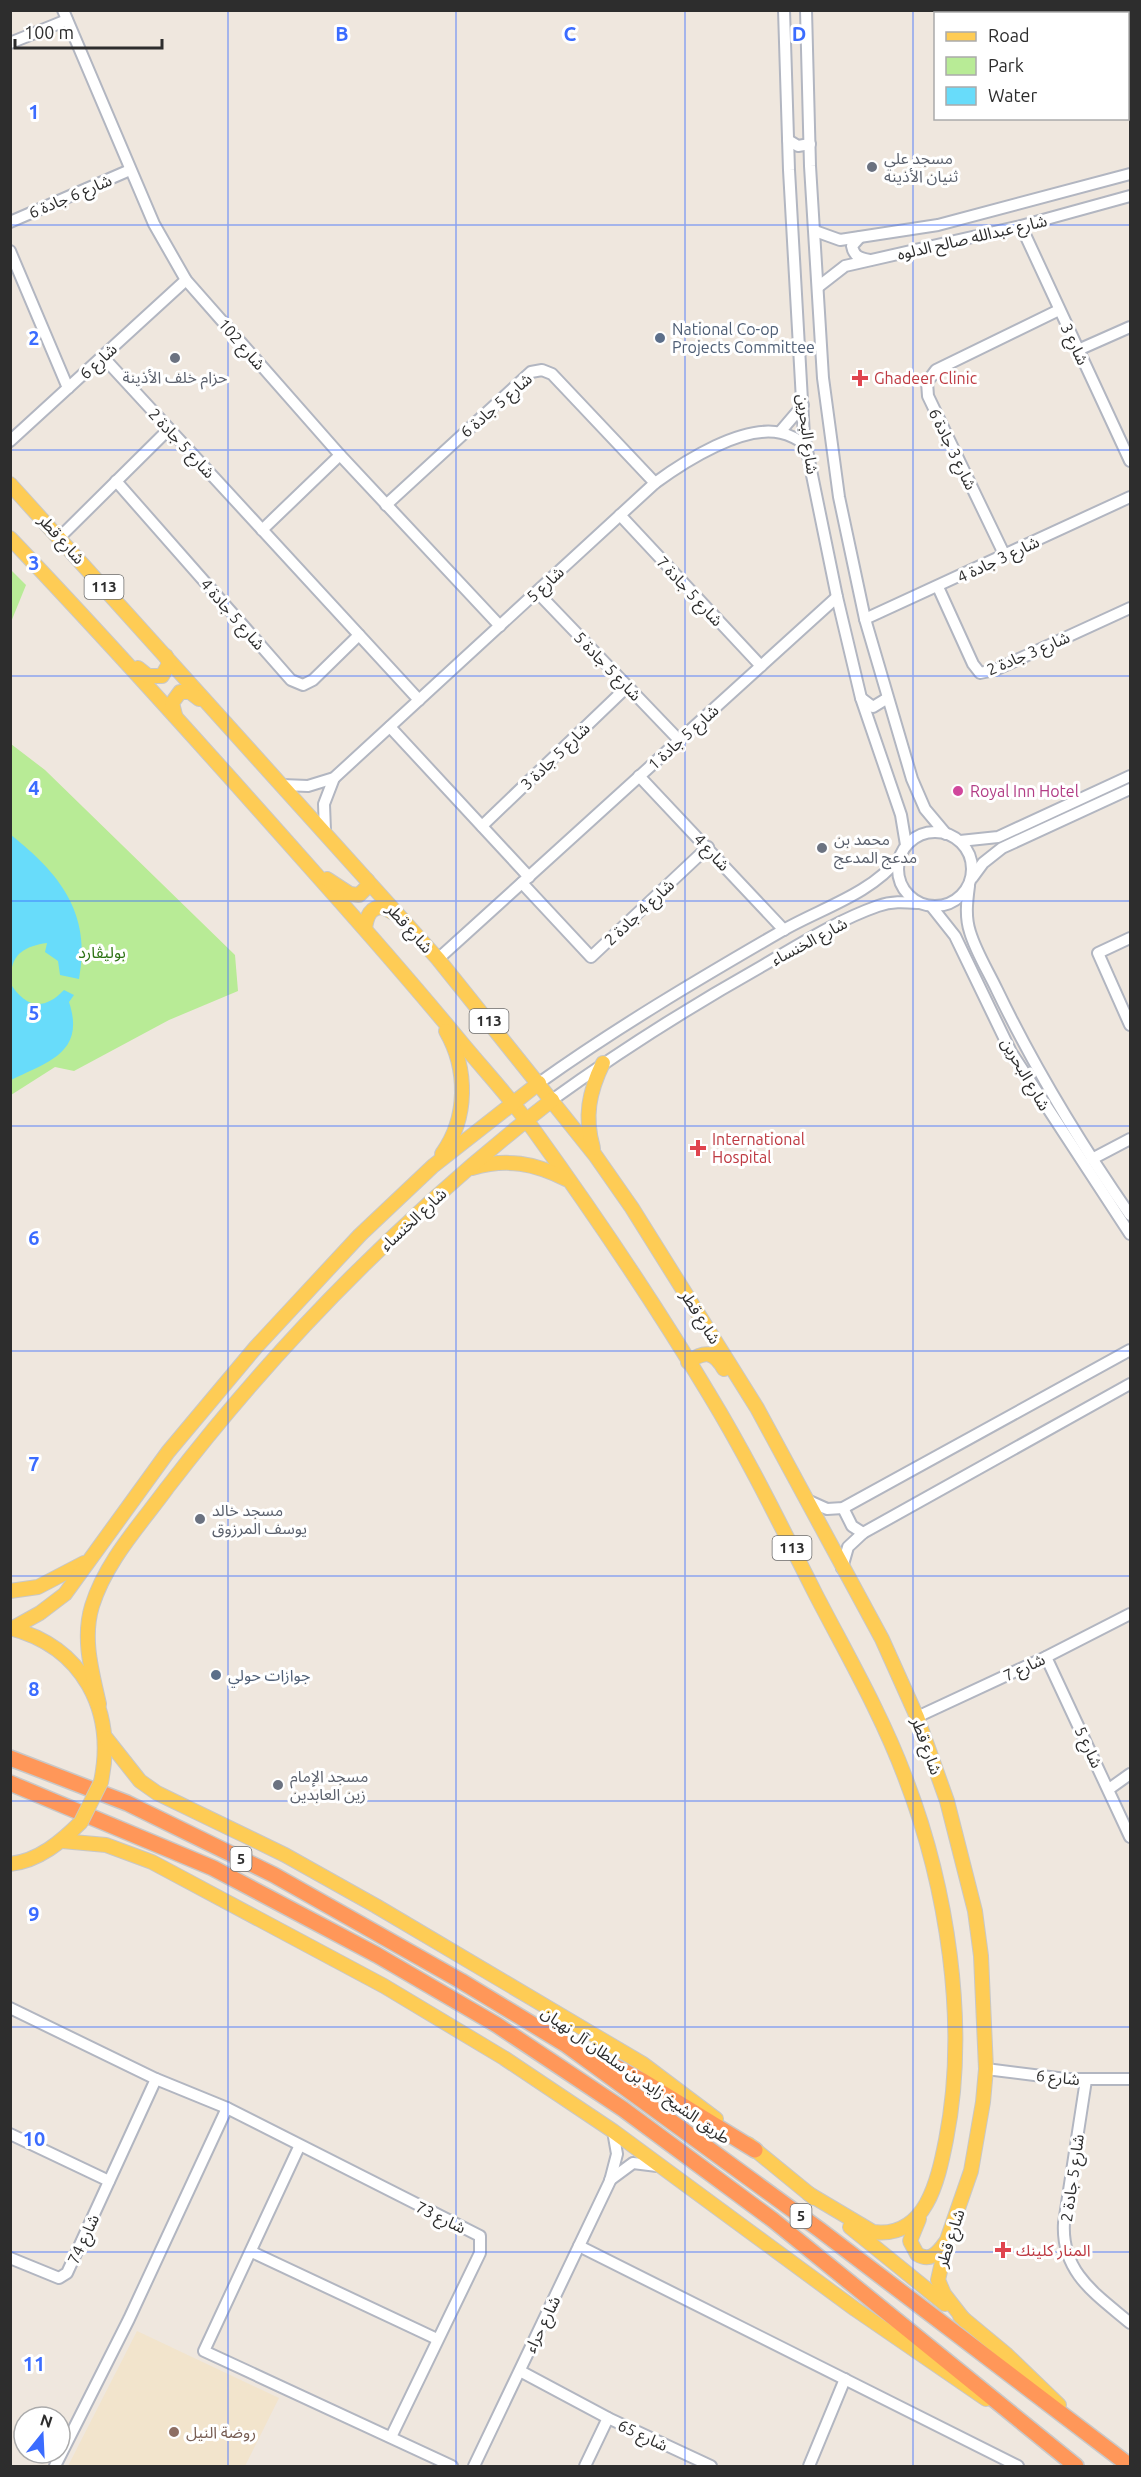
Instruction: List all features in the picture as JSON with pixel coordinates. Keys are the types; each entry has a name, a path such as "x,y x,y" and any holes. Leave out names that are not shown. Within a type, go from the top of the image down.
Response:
{"highway":[{"name":"طريق الشيخ زايد بن سلطان آل نهيان","path":"10,1758 127,1803 274,1875 461,1981 565,2044 820,2230 1130,2466"},
{"name":"5","path":"10,1783 213,1869 377,1955 497,2025 623,2109 773,2220 1076,2466"},
{"path":"565,2044 641,2080 755,2150"}],"main road":[{"name":"شارع قطر","path":"10,484 438,959 595,1155 638,1218 757,1408 842,1569 882,1639 916,1717 947,1801 975,1911 981,1956 986,2068 979,2134 970,2171 947,2240 938,2280 944,2294 965,2321"},
{"name":"شارع قطر","path":"10,538 121,656 365,928 512,1102 568,1180 707,1390 760,1484 880,1720 908,1785 937,1881 946,1928 954,2018 952,2095 941,2165 934,2189 910,2241 917,2254 927,2258 932,2257 947,2240"},
{"path":"121,656 155,678 167,671 169,664 166,656"},
{"path":"175,716 172,703 175,696 185,691 190,692 226,722"},
{"path":"312,870 350,894 359,895 364,892 367,880"},
{"path":"365,928 367,916 378,907 387,908 407,924"},
{"path":"433,1166 449,1144 459,1118 463,1090 459,1063 450,1037 435,1010"},
{"path":"595,1155 589,1132 588,1108 593,1085 603,1063"},
{"name":"شارع الخنساء","path":"12,1628 40,1613 65,1594 168,1452 256,1347 360,1235 433,1166 539,1083"},
{"name":"شارع الخنساء","path":"106,1738 87,1649 88,1630 92,1607 118,1553 251,1382 377,1253 467,1169 552,1100"},
{"path":"467,1169 493,1162 519,1162 544,1168 568,1180"},
{"path":"688,1362 704,1353 717,1358 742,1400 757,1408"},
{"path":"10,1591 38,1587 86,1562"},
{"path":"12,1628 40,1639 65,1656 85,1678 99,1704"},
{"path":"13,1864 40,1855 62,1841 81,1821 101,1782 106,1738"},
{"path":"106,1738 140,1781 157,1793 295,1861 611,2045 661,2077 755,2150 1007,2355 1102,2446"},
{"path":"62,1841 106,1845 126,1851 250,1912 384,1986 494,2052 613,2131 962,2385 1008,2412"},
{"path":"808,2194 873,2232 894,2232 907,2227 920,2217"}],"street":[{"name":"شارع البحرين","path":"784,10 789,174 806,445 837,597 861,698 901,815 906,845"},
{"name":"شارع البحرين","path":"806,10 810,166 828,429 838,496 865,619 886,699 912,779 925,809 946,834"},
{"path":"10,43 65,15"},
{"name":"شارع 102","path":"65,15 154,224 186,280 340,455 500,626"},
{"path":"788,140 798,146 810,144"},
{"path":"789,174 797,166 810,166"},
{"name":"شارع 6 جادة 6","path":"10,222 130,170"},
{"name":"شارع عبدالله صالح الدلوه","path":"815,231 840,240 938,225 1131,174"},
{"name":"شارع عبدالله صالح الدلوه","path":"818,287 845,266 1021,226 1131,196"},
{"name":"شارع 3","path":"1021,226 1131,460"},
{"path":"861,237 852,246 853,252 856,256 871,260"},
{"path":"10,251 68,388"},
{"name":"شارع 6","path":"10,441 186,280"},
{"name":"شارع 3 جادة 6","path":"1005,556 928,396 927,382 936,370 1059,310"},
{"path":"1078,351 1131,327"},
{"name":"شارع 5 جادة 2","path":"103,357 418,700"},
{"name":"شارع 5 جادة 6","path":"386,505 531,372 542,370 552,374 655,483"},
{"path":"803,405 780,432 806,445"},
{"path":"60,537 169,429"},
{"name":"شارع 5","path":"282,785 308,786 333,778 655,483 688,459 752,434 780,432"},
{"path":"262,530 340,455"},
{"name":"شارع 5 جادة 4","path":"116,481 291,680 303,685 313,680 359,635"},
{"name":"شارع 3 جادة 4","path":"865,619 1131,497"},
{"name":"شارع 5 جادة 7","path":"620,515 760,666"},
{"name":"شارع 3 جادة 2","path":"938,587 973,664 980,673 995,670 1131,608"},
{"name":"شارع 5 جادة 5","path":"537,592 679,740"},
{"name":"شارع 5 جادة 1","path":"438,959 837,597"},
{"name":"شارع 5 جادة 3","path":"482,826 628,686"},
{"path":"861,698 873,707 886,699"},
{"path":"390,727 482,826 525,880"},
{"name":"شارع 4","path":"639,776 784,930"},
{"path":"960,841 998,837 1131,776"},
{"path":"325,831 324,804 333,778"},
{"path":"970,882 971,858 960,841 946,834 924,833 906,845 899,858 898,879 909,897 918,903 933,907 954,902 970,882 983,863 1002,848 1131,789"},
{"name":"شارع 4 جادة 2","path":"525,880 591,957 708,847"},
{"name":"شارع الخنساء","path":"539,1083 611,1033 784,930 870,885 887,873 899,858"},
{"name":"شارع البحرين","path":"970,882 967,919 970,932 1041,1075 1092,1159 1131,1215"},
{"name":"شارع الخنساء","path":"552,1100 603,1063 705,998 847,920 877,906 895,902 918,903"},
{"name":"شارع البحرين","path":"933,907 955,936 1011,1052 1131,1234"},
{"path":"1131,938 1098,953 1131,1025"},
{"path":"1092,1159 1131,1139"},
{"path":"804,1498 819,1506 843,1508 1131,1350"},
{"path":"842,1569 848,1547 863,1533 1131,1384"},
{"path":"843,1508 852,1527 863,1533"},
{"name":"شارع 7","path":"916,1717 1046,1657 1131,1614"},
{"name":"شارع 5","path":"1046,1657 1131,1837"},
{"path":"1109,1789 1131,1774"},
{"path":"10,2008 156,2079 227,2108 129,2319 55,2466"},
{"name":"شارع 6","path":"986,2068 1086,2080 1131,2079"},
{"name":"شارع 74","path":"10,2258 59,2278 67,2273 156,2079"},
{"name":"شارع 5 جادة 2","path":"1086,2080 1064,2223 1065,2246 1082,2283 1129,2318"},
{"name":"شارع 73","path":"227,2108 299,2147 480,2236 480,2253 437,2339 392,2438"},
{"name":"شارع حراء","path":"474,2466 610,2181 617,2154 613,2131"},
{"path":"10,2134 110,2181"},
{"path":"299,2147 204,2351 452,2466"},
{"name":"شارع حراء","path":"610,2181 633,2163 659,2166"},
{"path":"579,2246 1018,2466"},
{"path":"252,2252 437,2339"},
{"name":"شارع 65","path":"519,2371 608,2418 711,2466"},
{"path":"800,2466 810,2463 844,2379"},
{"name":"شارع 65","path":"585,2466 608,2418"}],"shaded area":[{"name":"روضة النيل","path":"137,2331 279,2398 245,2466 68,2466 72,2465 72,2458"}],"green space":[{"path":"11,570 26,585 11,622"},
{"name":"بوليڤارد","path":"11,744 45,770 235,955 238,991 169,1020 74,1071 55,1067 11,1095"}],"water":[{"path":"11,835 44,864 68,896 81,934 82,955 79,979 60,975 58,961 45,952 47,943 33,946 17,956 11,975"},
{"path":"10,983 22,997 35,1004 49,1002 64,990 74,995 69,1002 73,1019 68,1044 50,1061 11,1080"}],"place":[{"name":"مسجد علي ثنيان الأذينه","path":"872,167"},
{"name":"National Co-op Projects Committee","path":"660,338"},
{"name":"حزام خلف الأذينة","path":"175,358"},
{"name":"Ghadeer Clinic","path":"860,378"},
{"name":"Royal Inn Hotel","path":"958,791"},
{"name":"محمد بن مدعج المدعج","path":"822,848"},
{"name":"International Hospital","path":"698,1148"},
{"name":"مسجد خالد يوسف المرزوق","path":"200,1519"},
{"name":"جوازات حولي","path":"216,1675"},
{"name":"مسجد الإمام زين العابدين","path":"278,1785"},
{"name":"المنار كلينك","path":"1003,2250"},
{"name":"روضة النيل","path":"174,2432"}]}
